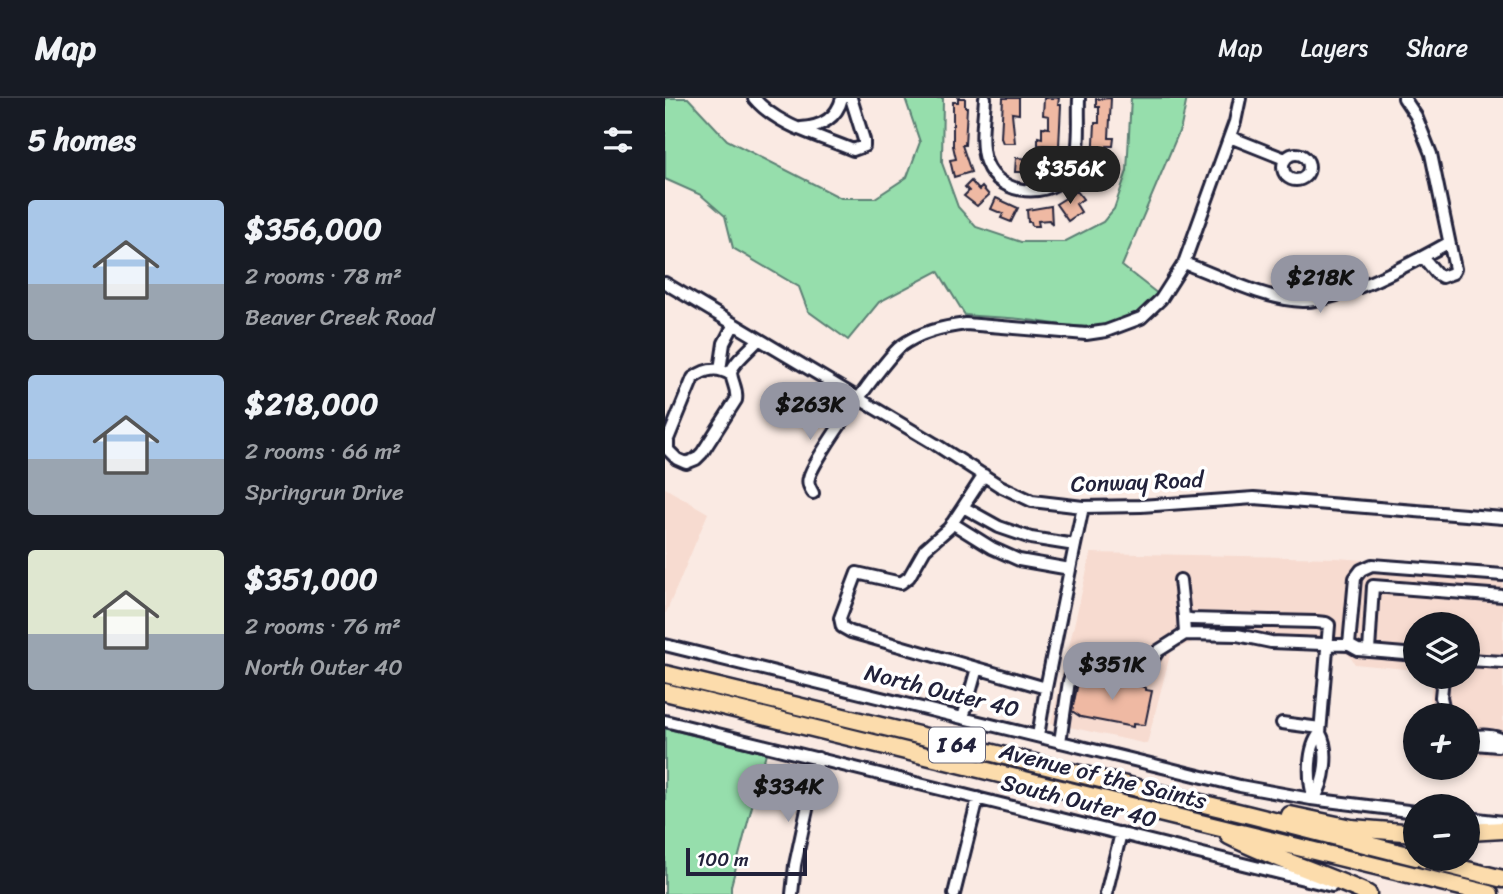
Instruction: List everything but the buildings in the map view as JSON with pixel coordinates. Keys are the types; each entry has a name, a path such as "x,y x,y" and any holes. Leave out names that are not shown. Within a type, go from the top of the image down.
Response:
{"highway":[{"name":"Avenue of the Saints","path":"665,674 1403,854"},
{"name":"Avenue of the Saints","path":"665,692 1490,894"},
{"path":"1250,815 1287,815 1351,828 1403,832"},
{"path":"1205,824 1255,850 1368,894"},
{"path":"1480,831 1503,830"},
{"path":"1471,871 1503,879"}],"street":[{"path":"754,98 765,111 853,150 865,146 851,98"},
{"path":"799,128 813,127 825,122 840,106 842,98"},
{"path":"985,98 985,160 992,174 1010,187 1034,190 1053,187 1072,169 1076,156 1079,98"},
{"path":"813,493 808,478 815,463 890,356 924,333 966,324 1069,334 1105,331 1141,318 1156,304 1184,263 1230,137 1240,98"},
{"path":"1404,98 1416,116 1430,154 1448,243 1455,261 1453,273 1442,276 1437,274 1423,257"},
{"path":"1230,137 1285,159"},
{"path":"1184,263 1284,299 1305,301 1329,298 1349,291 1448,243"},
{"name":"Conway Road","path":"665,283 984,475 1032,501 1083,507 1254,498 1503,518"},
{"path":"720,370 724,343 734,324"},
{"path":"731,374 711,369 693,378 667,439 668,450 677,459 686,463 696,459 709,442 736,400 738,393 731,374 739,359 746,355 759,339"},
{"path":"724,352 739,359"},
{"path":"984,475 952,523 925,550 909,577 901,583 857,573 840,618 842,627 851,632 1046,688"},
{"path":"963,507 999,527 1031,538 1075,545"},
{"path":"1038,736 1083,507"},
{"path":"952,523 992,548 1020,560 1070,569"},
{"path":"1349,645 1355,578 1361,570 1372,565 1503,575"},
{"path":"1180,580 1185,634"},
{"path":"1369,651 1373,586 1503,596"},
{"path":"1184,617 1326,622 1329,625 1320,730 1324,741 1322,787 1314,799"},
{"path":"1060,742 1073,670 1085,662 1139,670 1149,665 1158,651 1185,634 1237,635 1271,642 1349,645 1358,650 1403,654"},
{"name":"North Outer 40","path":"665,645 1200,776 1314,799 1403,810"},
{"path":"1480,661 1503,662"},
{"path":"963,718 977,668"},
{"name":"South Outer 40","path":"665,721 1272,870 1359,894"},
{"path":"1283,723 1320,730"},
{"path":"1480,744 1498,746 1503,742"},
{"path":"792,894 795,865 818,758"},
{"path":"954,894 978,798"},
{"path":"1480,819 1503,822"},
{"path":"1106,894 1121,833"}],"shaded area":[{"path":"665,488 708,513 666,613 665,613"},
{"path":"1091,553 1337,558 1503,571 1503,757 1480,755 1480,703 1430,703 1431,689 1480,689 1480,612 1403,612 1403,669 1355,664 1348,654 1318,650 1228,640 1195,641 1171,651 1147,744 1051,723"}],"green space":[{"path":"665,98 688,98 727,140 841,198 875,198 907,177 920,142 905,98 943,98 942,163 958,207 976,227 1021,242 1064,242 1103,222 1114,209 1127,171 1131,98 1187,98 1181,127 1122,266 1158,294 1142,311 1111,325 1096,327 965,315 938,271 879,302 848,340 808,311 799,287 733,248 725,216 701,195 665,179"},
{"path":"665,728 766,753 731,894 665,894"}]}
